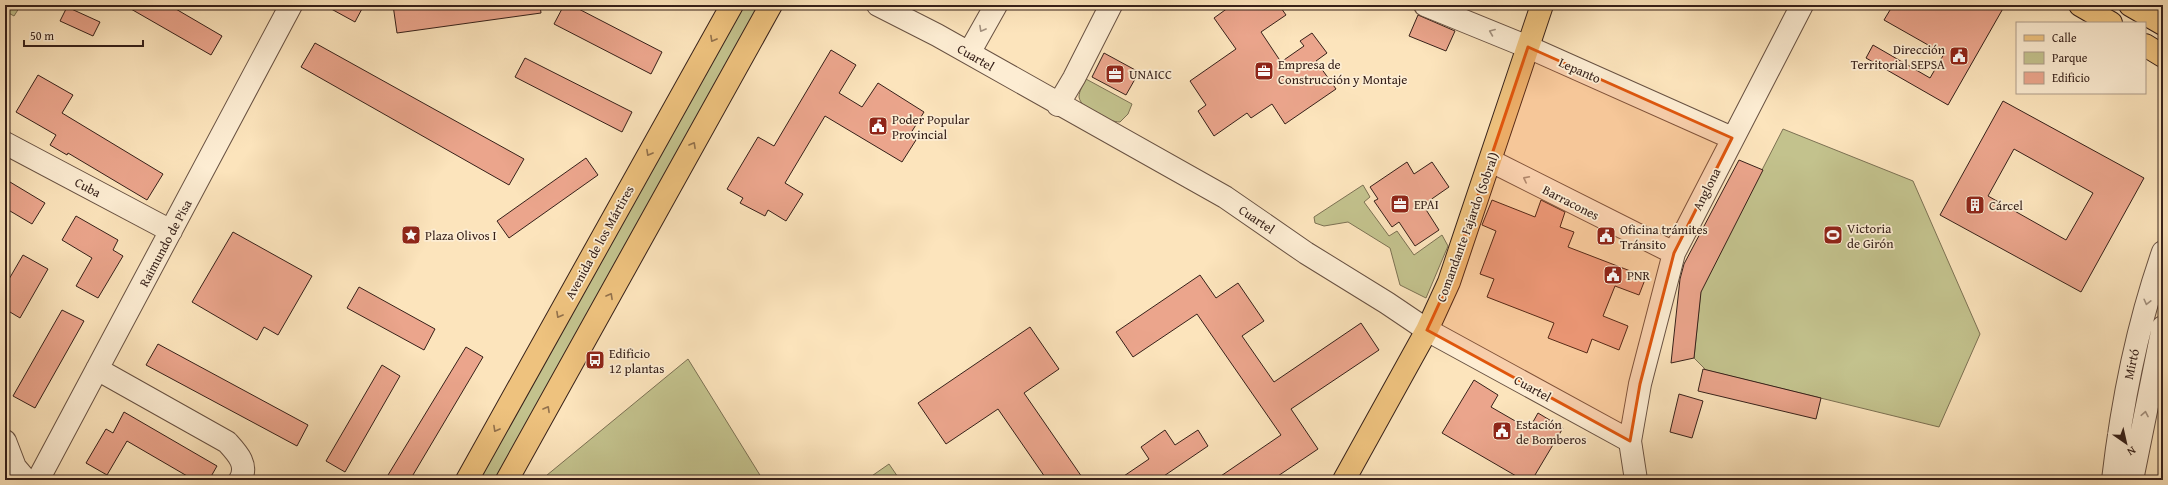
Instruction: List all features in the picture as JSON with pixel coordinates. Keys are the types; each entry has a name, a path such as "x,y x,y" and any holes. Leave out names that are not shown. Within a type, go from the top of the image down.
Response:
{"main road":[{"name":"Avenida de los Mártires","path":"467,480 732,5"},
{"path":"507,480 771,5"},
{"name":"Comandante Fajardo (Sobral)","path":"1344,480 1426,330 1449,282 1491,162 1542,5"},
{"path":"2080,5 2109,22"},
{"path":"2130,5 2163,24"},
{"path":"2146,46 2163,56"}],"street":[{"name":"Raimundo de Pisa","path":"38,480 291,5"},
{"name":"Cuartel","path":"878,5 969,53 1058,105 1225,197 1306,253 1387,303 1426,330 1630,441"},
{"path":"969,53 996,5"},
{"path":"1058,105 1074,78 1111,5"},
{"name":"Lepanto","path":"1425,5 1528,47 1732,138"},
{"name":"Anglona","path":"1636,480 1630,441 1640,384 1674,253 1732,138 1802,5"},
{"name":"Cuba","path":"5,143 171,231"},
{"name":"Barracones","path":"1491,162 1674,253"},
{"name":"Mirtó","path":"2113,480 2127,381 2150,290 2163,252"},
{"name":"Mirtó","path":"2132,480 2163,327"},
{"path":"97,369 227,442 242,459 243,475 240,480"},
{"path":"5,441 15,467 26,480"}],"highlighted area":[{"path":"1528,47 1732,138 1674,253 1640,384 1630,441 1427,330 1449,282"}],"green space":[{"path":"5,5 21,5 14,16 5,11"},
{"path":"741,5 760,5 496,480 476,480"},
{"path":"1086,79 1132,104 1128,114 1120,122 1103,118 1090,111 1081,102 1079,97 1080,92"},
{"name":"Victoria de Girón","path":"1783,129 1913,181 1980,334 1939,427 1706,370 1694,358 1701,289"},
{"path":"1363,185 1370,197 1364,202 1389,236 1397,231 1414,255 1442,235 1448,246 1426,298 1400,285 1390,248 1348,222 1324,226 1315,223 1314,217"},
{"path":"688,359 763,480 541,480"},
{"path":"889,464 900,480 866,480"}],"building":[{"path":"124,5 169,5 222,36 211,55"},
{"path":"324,5 364,5 355,22"},
{"path":"393,5 540,5 541,13 397,33"},
{"path":"564,5 571,5 662,52 651,74 554,24"},
{"name":"Empresa de Construcción y Montaje","path":"1232,5 1279,5 1286,15 1261,32 1281,62 1304,46 1300,41 1312,33 1327,53 1316,61 1336,89 1285,124 1272,104 1251,118 1247,113 1214,136 1198,111 1206,105 1190,81 1236,49 1214,18"},
{"name":"Dirección Territorial SEPSA","path":"1893,5 2005,5 1948,105 1866,58 1873,45 1930,78 1944,54 1884,20"},
{"path":"67,7 100,22 93,36 60,21"},
{"path":"1418,15 1455,31 1446,51 1409,36"},
{"path":"315,43 524,159 509,185 301,67"},
{"name":"Poder Popular Provincial","path":"831,50 856,65 839,93 862,107 878,83 924,112 909,136 916,140 902,162 825,116 785,183 803,194 786,221 768,210 765,216 740,203 743,198 727,189 758,137 774,146"},
{"name":"UNAICC","path":"1104,53 1139,72 1126,95 1092,77"},
{"path":"525,58 632,112 622,132 515,77"},
{"path":"38,75 73,95 62,113 163,174 147,200 68,153 67,155 50,145 56,135 16,112"},
{"name":"Cárcel","path":"2003,101 2144,178 2081,292 1940,215","holes":["2014,149 2093,193 2066,240 1988,196"]},
{"path":"586,158 598,175 509,238 497,221"},
{"path":"1739,160 1763,170 1701,292 1694,358 1671,363 1680,279 1684,264"},
{"name":"EPAI","path":"1407,162 1414,174 1432,162 1449,187 1423,205 1439,230 1415,246 1399,222 1392,227 1374,201 1378,199 1370,187"},
{"path":"5,179 45,203 32,224 5,208"},
{"name":"PNR","path":"1492,200 1535,217 1541,200 1565,212 1560,227 1574,232 1568,247 1646,277 1639,295 1615,286 1603,316 1628,326 1619,350 1592,339 1587,353 1548,338 1554,323 1487,297 1494,279 1480,274 1496,231 1482,225"},
{"path":"76,216 118,240 113,250 123,256 98,298 76,286 92,258 62,240"},
{"path":"233,232 312,276 278,335 264,327 257,340 192,302"},
{"path":"23,255 48,269 20,318 5,309 5,286"},
{"path":"1200,275 1216,298 1238,283 1264,321 1242,336 1274,382 1361,323 1379,350 1291,409 1318,449 1272,480 1215,480 1281,435 1197,314 1133,357 1116,332"},
{"path":"359,287 435,329 424,350 347,308"},
{"path":"62,310 84,321 35,408 13,396"},
{"path":"1030,327 1059,369 1024,393 1084,480 1047,480 998,409 946,444 918,403"},
{"path":"158,344 308,425 297,446 146,365"},
{"path":"466,347 483,357 410,480 385,480"},
{"path":"382,365 400,376 345,472 326,461"},
{"path":"1703,369 1821,398 1816,419 1698,391"},
{"name":"Estación de Bomberos","path":"1474,380 1498,395 1491,407 1529,429 1538,413 1563,428 1532,480 1523,480 1442,433"},
{"path":"1679,394 1703,401 1692,438 1670,432"},
{"path":"124,412 217,466 209,480 194,480 127,441 107,475 86,463 106,429 113,433"},
{"path":"1165,430 1175,445 1198,430 1208,446 1158,480 1118,480 1149,459 1141,447"}],"place":[{"name":"Dirección Territorial SEPSA","path":"1959,56"},
{"name":"Empresa de Construcción y Montaje","path":"1264,71"},
{"name":"UNAICC","path":"1115,74"},
{"name":"Poder Popular Provincial","path":"878,126"},
{"name":"EPAI","path":"1400,204"},
{"name":"Cárcel","path":"1975,205"},
{"name":"Plaza Olivos I","path":"411,235"},
{"name":"Victoria de Girón","path":"1833,235"},
{"name":"Oficina trámites Tránsito","path":"1606,236"},
{"name":"PNR","path":"1613,275"},
{"name":"Edificio 12 plantas","path":"595,360"},
{"name":"Estación de Bomberos","path":"1502,431"}]}
